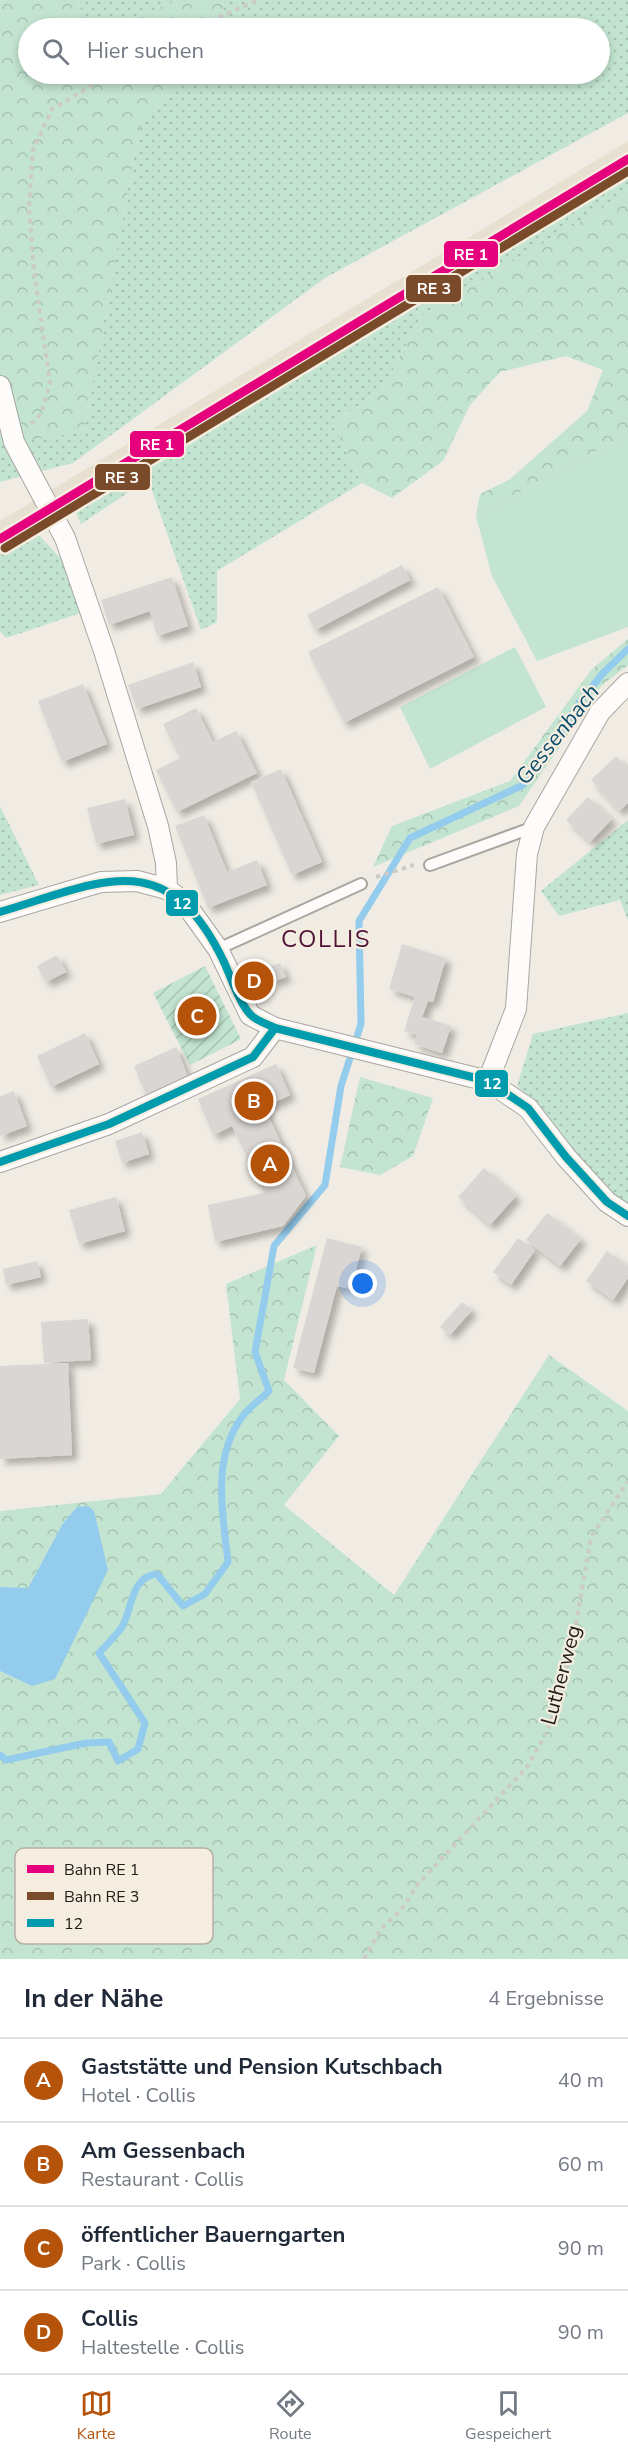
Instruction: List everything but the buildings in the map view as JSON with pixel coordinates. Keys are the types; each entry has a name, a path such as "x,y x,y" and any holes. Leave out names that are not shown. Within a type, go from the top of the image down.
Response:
{"street":[{"path":"0,386 14,442 65,538 104,651 158,826 166,863 167,889"},
{"path":"488,1081 516,1009 527,854 534,827 600,712 628,683"},
{"path":"0,912 101,882 137,881 167,889 185,903 218,949 250,1015 274,1028 488,1081 528,1108 566,1157 607,1202 628,1216"},
{"path":"0,1162 109,1124 253,1057 267,1041 274,1028"}],"lane":[{"path":"430,865 534,827"},
{"path":"218,949 361,884"}],"path":[{"path":"217,18 258,0"},
{"path":"14,442 41,414 50,383 34,271 29,207 33,150 52,109 94,84"},
{"path":"372,879 409,865"},
{"name":"Lutherweg","path":"364,1959 381,1929 401,1910 418,1884 527,1767 548,1730 571,1653 591,1537 628,1481"}],"shaded area":[{"path":"628,141 628,172 0,552 0,521"}],"green space":[{"path":"0,0 77,0 84,18 18,18 18,84 180,84 139,129 84,432 0,444"},
{"path":"77,0 179,0 132,18 84,18"},
{"path":"179,0 224,0 221,18 132,18"},
{"path":"224,0 628,0 628,113 325,278 73,463 0,482 0,444 84,431 139,128 180,84 610,84 610,18 221,18"},
{"path":"628,172 628,193 421,316 383,389 333,423 362,483 217,571 217,622 201,630 148,479 81,524 74,507"},
{"path":"628,193 628,434 476,516 480,494 509,480 587,411 603,370 566,356 500,372 470,405 443,461 392,498 362,483 333,423 383,389 421,316"},
{"path":"628,434 628,627 537,661 492,576 476,516"},
{"path":"35,531 63,561 80,613 6,638 0,631 0,552"},
{"path":"628,639 628,665 602,685 519,806 373,867 392,826 510,781 592,669"},
{"path":"515,647 546,707 430,769 400,707"},
{"path":"0,806 39,885 0,895"},
{"path":"628,820 628,920 620,900 559,916 541,891"},
{"path":"205,966 241,1039 190,1065 153,993"},
{"path":"628,1013 628,1203 596,1178 545,1115 517,1086 533,1034"},
{"path":"360,1077 433,1098 413,1156 380,1175 340,1167"},
{"path":"317,1245 284,1380 339,1436 284,1505 394,1595 549,1355 628,1411 628,1959 0,1959 0,1671 32,1686 77,1507 63,1523 28,1588 0,1587 0,1511 161,1494 240,1399 226,1284"}],"water":[{"path":"88,1506 94,1511 108,1570 55,1679 32,1686 0,1671 0,1587 28,1588 63,1523 77,1507"}],"waterway":[{"name":"Gessenbach","path":"0,1755 6,1760 86,1743 109,1742 118,1761 138,1749 145,1723 99,1653 122,1627 133,1594 148,1576 157,1574 183,1606 205,1594 228,1562 222,1506 226,1451 232,1434 242,1417 269,1391 255,1352 274,1246 325,1185 341,1086 361,1024 359,921 410,838 523,785 553,745 579,703 604,672 628,649"}],"transit line":[{"path":"0,539 628,159"},
{"path":"5,548 628,171"},
{"name":"12","path":"0,912 100,883 128,881 155,886 179,900 202,924 224,962 243,1005 253,1017 275,1028 488,1081 528,1108 566,1157 607,1202 628,1216"},
{"name":"12","path":"0,1162 109,1124 253,1057 275,1028"}],"place":[{"name":"Collis","path":"254,981"},
{"name":"öffentlicher Bauerngarten","path":"197,1016"},
{"name":"Am Gessenbach","path":"254,1101"},
{"name":"Gaststätte und Pension Kutschbach","path":"270,1164"}],"district":[{"name":"COLLIS","path":"326,939"}]}
